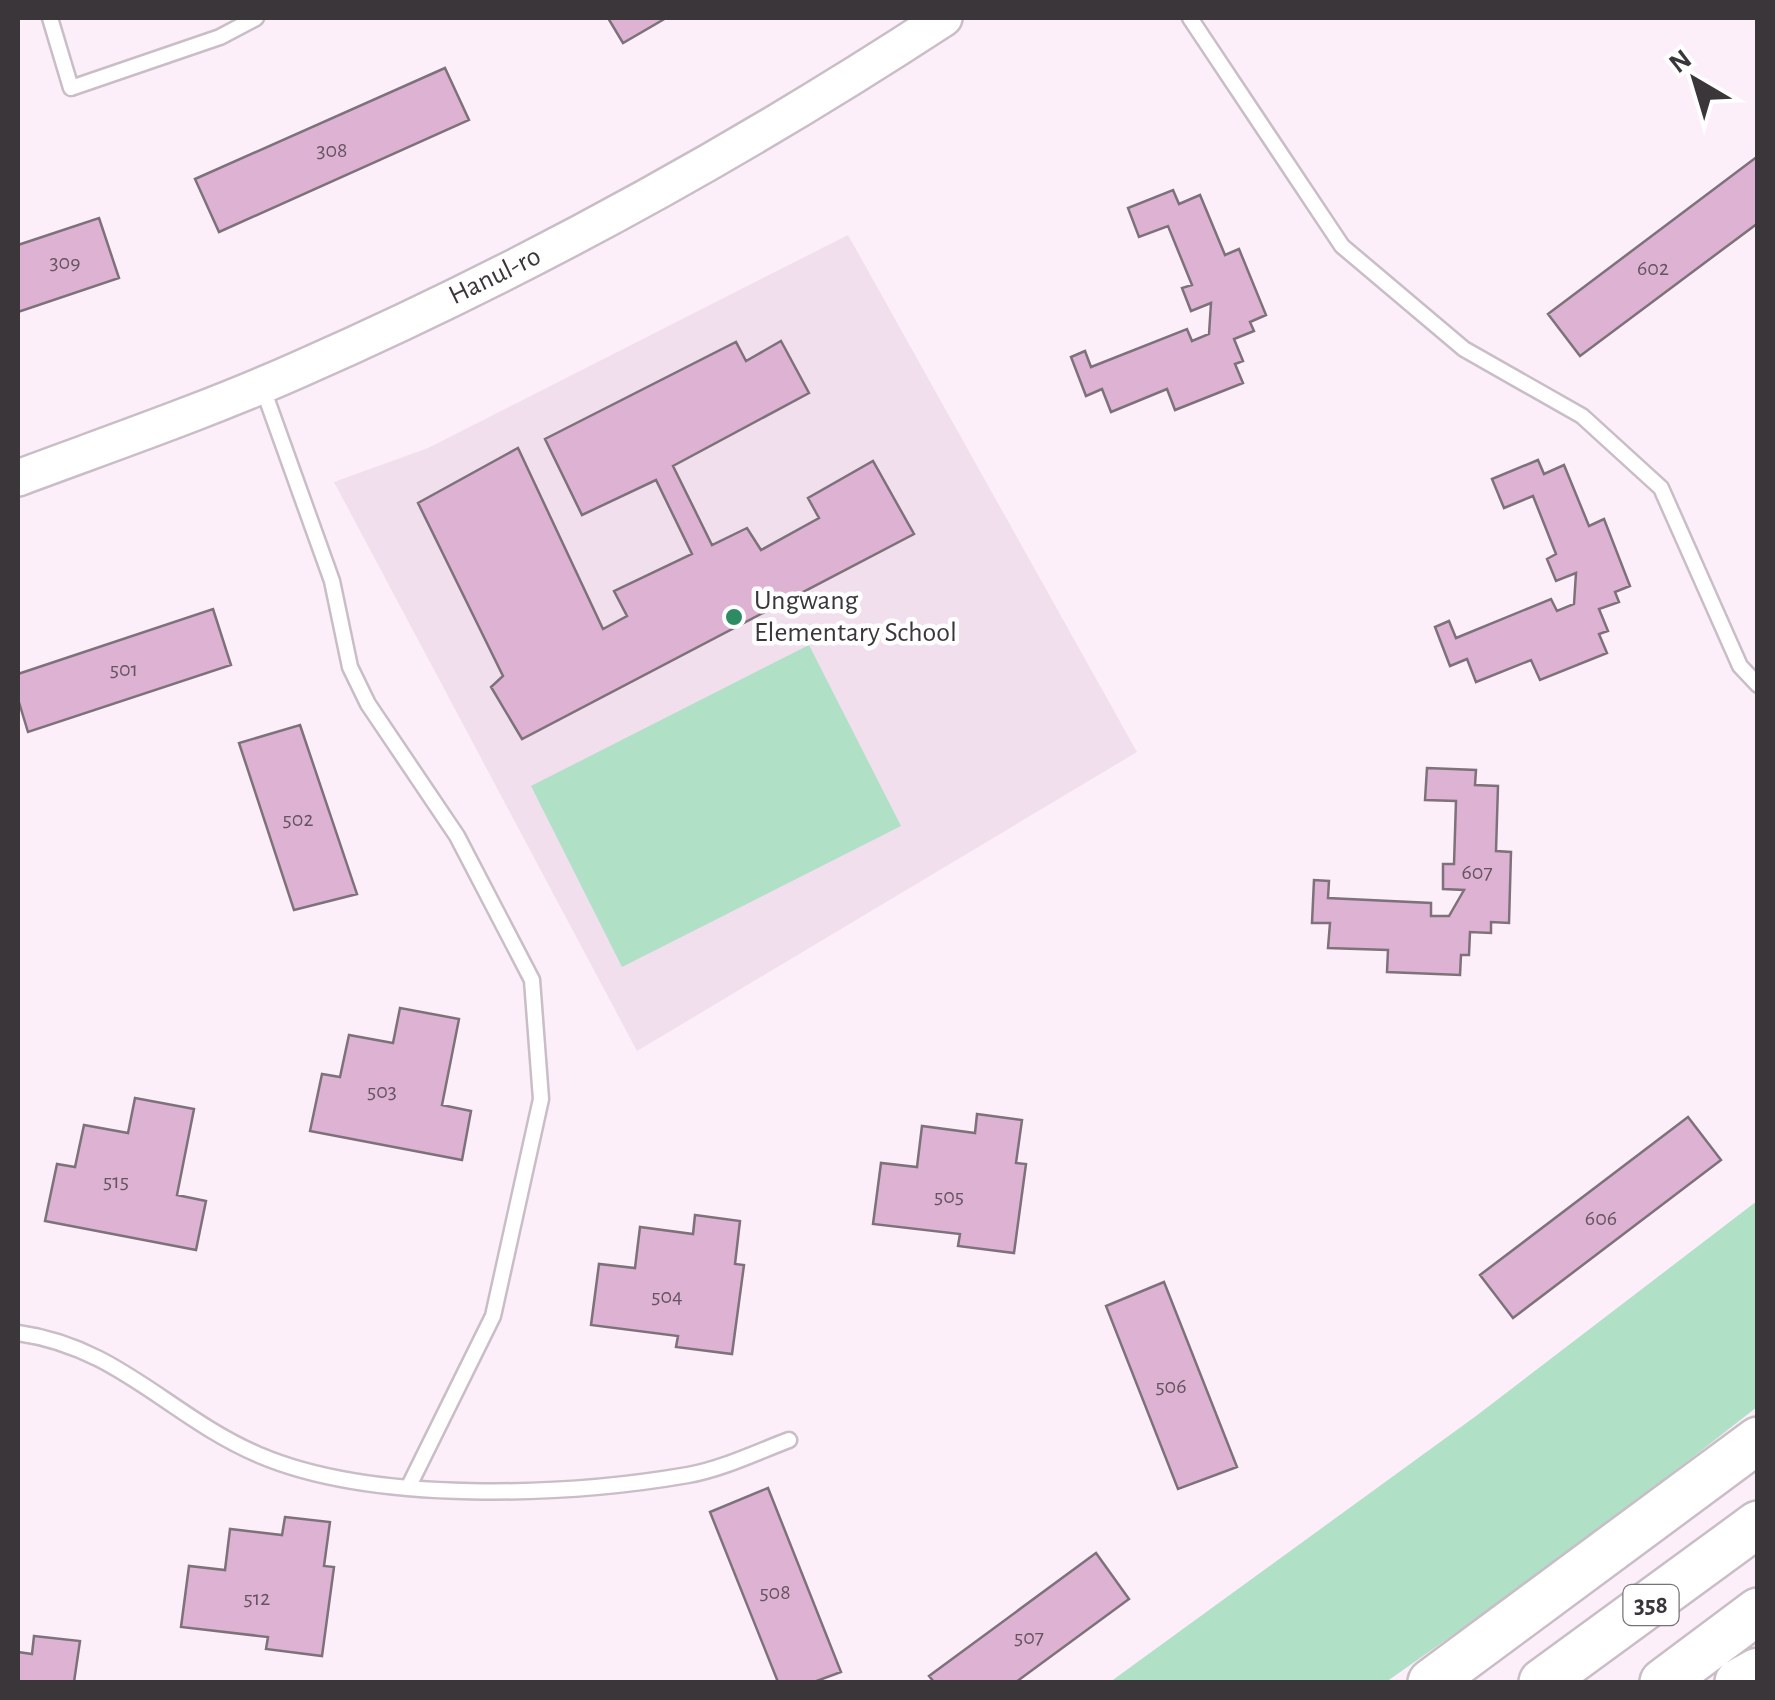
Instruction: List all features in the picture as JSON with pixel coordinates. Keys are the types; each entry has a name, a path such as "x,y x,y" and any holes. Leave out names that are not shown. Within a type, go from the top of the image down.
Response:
{"highway":[{"path":"1431,1682 1758,1440"},
{"name":"358","path":"1542,1682 1758,1524"},
{"name":"358","path":"1663,1682 1758,1611"},
{"path":"1738,1682 1758,1670"}],"street":[{"name":"Hanul-ro","path":"18,478 261,385 505,273 647,198 944,18"}],"lane":[{"path":"50,18 71,88 220,36 256,18"},
{"path":"1190,18 1342,246 1464,349 1582,416 1661,488 1740,666 1758,685"},
{"path":"261,385 332,581 350,667 368,704 457,836 532,980 542,1099 494,1316 408,1488"},
{"path":"18,1333 60,1339 112,1364 186,1415 260,1456 324,1474 408,1488 535,1490 692,1475 789,1440"}],"shaded area":[{"name":"Ungwang Elementary School","path":"848,235 1137,752 637,1051 334,482 428,448"}],"green space":[{"path":"809,645 901,826 622,967 531,786"},
{"path":"1757,1201 1757,1407 1578,1547 1386,1682 1110,1682 1476,1416"}],"building":[{"path":"608,18 666,18 623,43"},
{"path":"445,68 469,120 219,232 195,179"},
{"path":"1758,156 1758,223 1580,356 1548,314"},
{"path":"1173,190 1179,204 1200,195 1225,255 1239,249 1266,315 1250,322 1254,331 1234,339 1243,361 1235,364 1243,383 1175,410 1167,389 1111,412 1102,389 1086,396 1071,357 1085,351 1091,367 1187,329 1192,341 1209,334 1211,303 1191,311 1182,288 1192,285 1168,226 1139,237 1128,208"},
{"path":"99,218 119,278 18,312 18,245"},
{"path":"781,341 809,393 673,466 712,545 747,528 761,550 819,518 808,498 873,461 914,534 522,739 491,687 503,676 418,503 518,448 603,629 627,616 614,591 692,554 656,480 582,515 545,439 736,342 746,361"},
{"path":"1538,460 1544,474 1564,465 1589,526 1604,519 1630,586 1615,592 1619,602 1599,609 1608,631 1599,634 1607,653 1540,680 1531,660 1476,682 1467,659 1450,666 1435,627 1449,621 1456,638 1551,599 1557,611 1574,604 1576,573 1556,581 1547,559 1556,554 1533,496 1504,508 1492,479"},
{"path":"213,609 231,665 28,732 18,699 18,674"},
{"path":"300,725 357,894 294,910 239,743"},
{"path":"1427,768 1476,770 1475,785 1498,786 1496,851 1511,852 1509,923 1491,922 1491,933 1470,932 1469,955 1461,955 1460,975 1387,972 1388,950 1328,948 1330,923 1312,923 1314,880 1329,881 1328,898 1431,903 1431,916 1449,916 1464,890 1443,889 1443,864 1454,864 1456,801 1425,800"},
{"path":"400,1008 459,1019 442,1105 471,1111 462,1160 310,1131 322,1074 340,1077 349,1035 393,1043"},
{"path":"135,1098 194,1109 177,1195 206,1201 196,1250 45,1221 57,1164 75,1167 84,1125 128,1133"},
{"path":"977,1114 1022,1120 1016,1163 1026,1164 1014,1253 958,1246 960,1234 873,1224 881,1163 917,1167 922,1126 975,1133"},
{"path":"1688,1117 1721,1160 1513,1318 1480,1275"},
{"path":"695,1215 740,1221 735,1264 744,1265 732,1354 676,1347 678,1336 591,1325 599,1264 635,1268 640,1227 693,1234"},
{"path":"1164,1282 1237,1467 1178,1489 1106,1306"},
{"path":"768,1488 841,1672 814,1682 778,1682 710,1512"},
{"path":"285,1517 330,1522 324,1566 334,1567 322,1656 266,1649 268,1637 181,1627 189,1566 225,1570 230,1529 282,1535"},
{"path":"1096,1553 1129,1599 1016,1682 934,1682 929,1676"},
{"path":"34,1636 80,1641 74,1682 18,1682 18,1652 32,1654"}],"place":[{"name":"Ungwang Elementary School","path":"734,617"}]}
